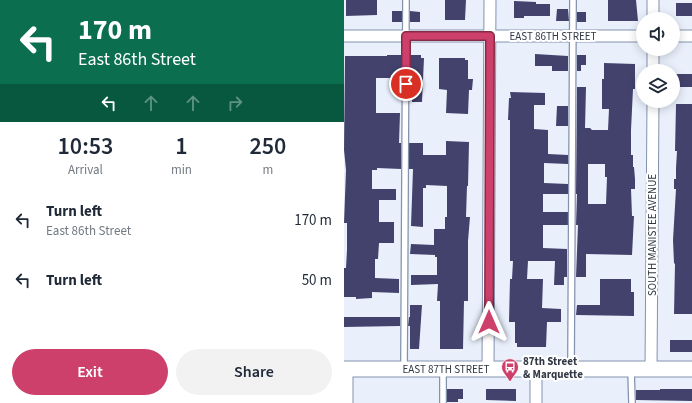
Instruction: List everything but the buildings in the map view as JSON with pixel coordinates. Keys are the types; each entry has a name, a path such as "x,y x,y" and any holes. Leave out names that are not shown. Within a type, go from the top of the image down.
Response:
{"main road":[{"name":"EAST 87TH STREET","path":"346,369 692,369"}],"street":[{"path":"488,369 490,0"},
{"path":"653,12 654,0"},
{"name":"EAST 86TH STREET","path":"344,36 636,36"},
{"path":"680,36 692,36"},
{"name":"SOUTH MANISTEE AVENUE","path":"651,370 653,108"},
{"path":"346,369 347,403"},
{"path":"536,370 536,403"}],"lane":[{"path":"404,370 406,0"},
{"path":"571,369 572,0"},
{"path":"632,369 632,403"},
{"path":"443,370 443,403"}],"place":[{"name":"87th Street & Marquette","path":"510,382"}],"route":[{"path":"406,84 406,36 490,36 489,322"}]}
